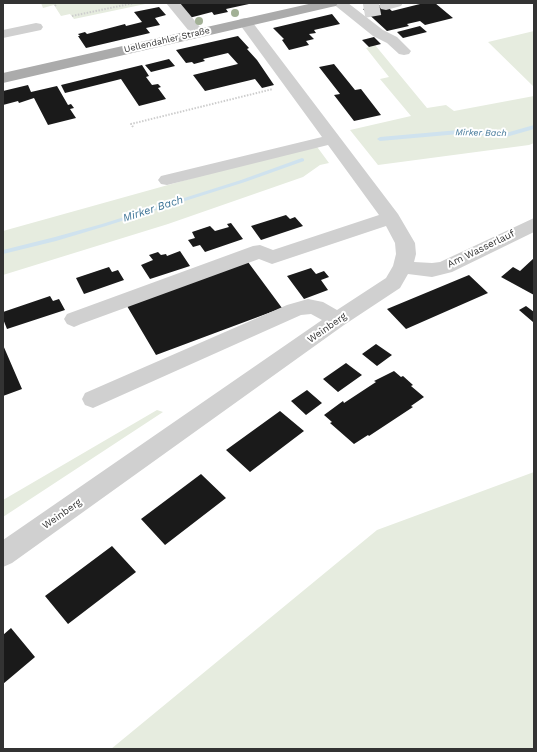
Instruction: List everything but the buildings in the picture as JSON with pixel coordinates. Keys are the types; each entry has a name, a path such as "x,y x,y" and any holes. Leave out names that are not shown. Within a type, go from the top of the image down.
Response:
{"main road":[{"name":"Uellendahler Straße","path":"3,78 245,22 303,6 331,3"}],"street":[{"path":"174,3 198,33"},
{"path":"339,3 358,12 378,32 392,40 404,51"},
{"name":"Weinberg","path":"3,555 337,320 393,283 403,266 406,254 405,243 391,218 245,22"},
{"path":"3,34 36,27"},
{"path":"167,180 333,139"},
{"path":"74,319 260,251 272,257 391,218"},
{"name":"Am Wasserlauf","path":"403,266 417,270 432,270 445,267 534,224"},
{"path":"93,400 294,310 308,306 316,307 337,320"}],"path":[{"path":"72,16 134,3"},
{"path":"133,127 131,124 292,84"}],"shaded area":[{"path":"41,3 150,3 74,19 70,14 61,16 54,5 43,8"},
{"path":"534,31 534,87 488,42"},
{"path":"375,45 427,108 446,105 454,111 534,96 534,143 529,145 378,165 350,130 411,116 380,79 389,77 366,48"},
{"path":"315,144 329,163 320,165 303,177 168,224 3,275 3,231"},
{"path":"157,410 163,412 3,517 3,500"},
{"path":"534,472 534,749 111,749 377,530"}],"waterway":[{"name":"Mirker Bach","path":"380,139 459,132 506,135 534,127"},
{"name":"Mirker Bach","path":"3,252 104,225 243,181 302,160"}],"tunnel":[{"path":"364,10 386,6"}]}
